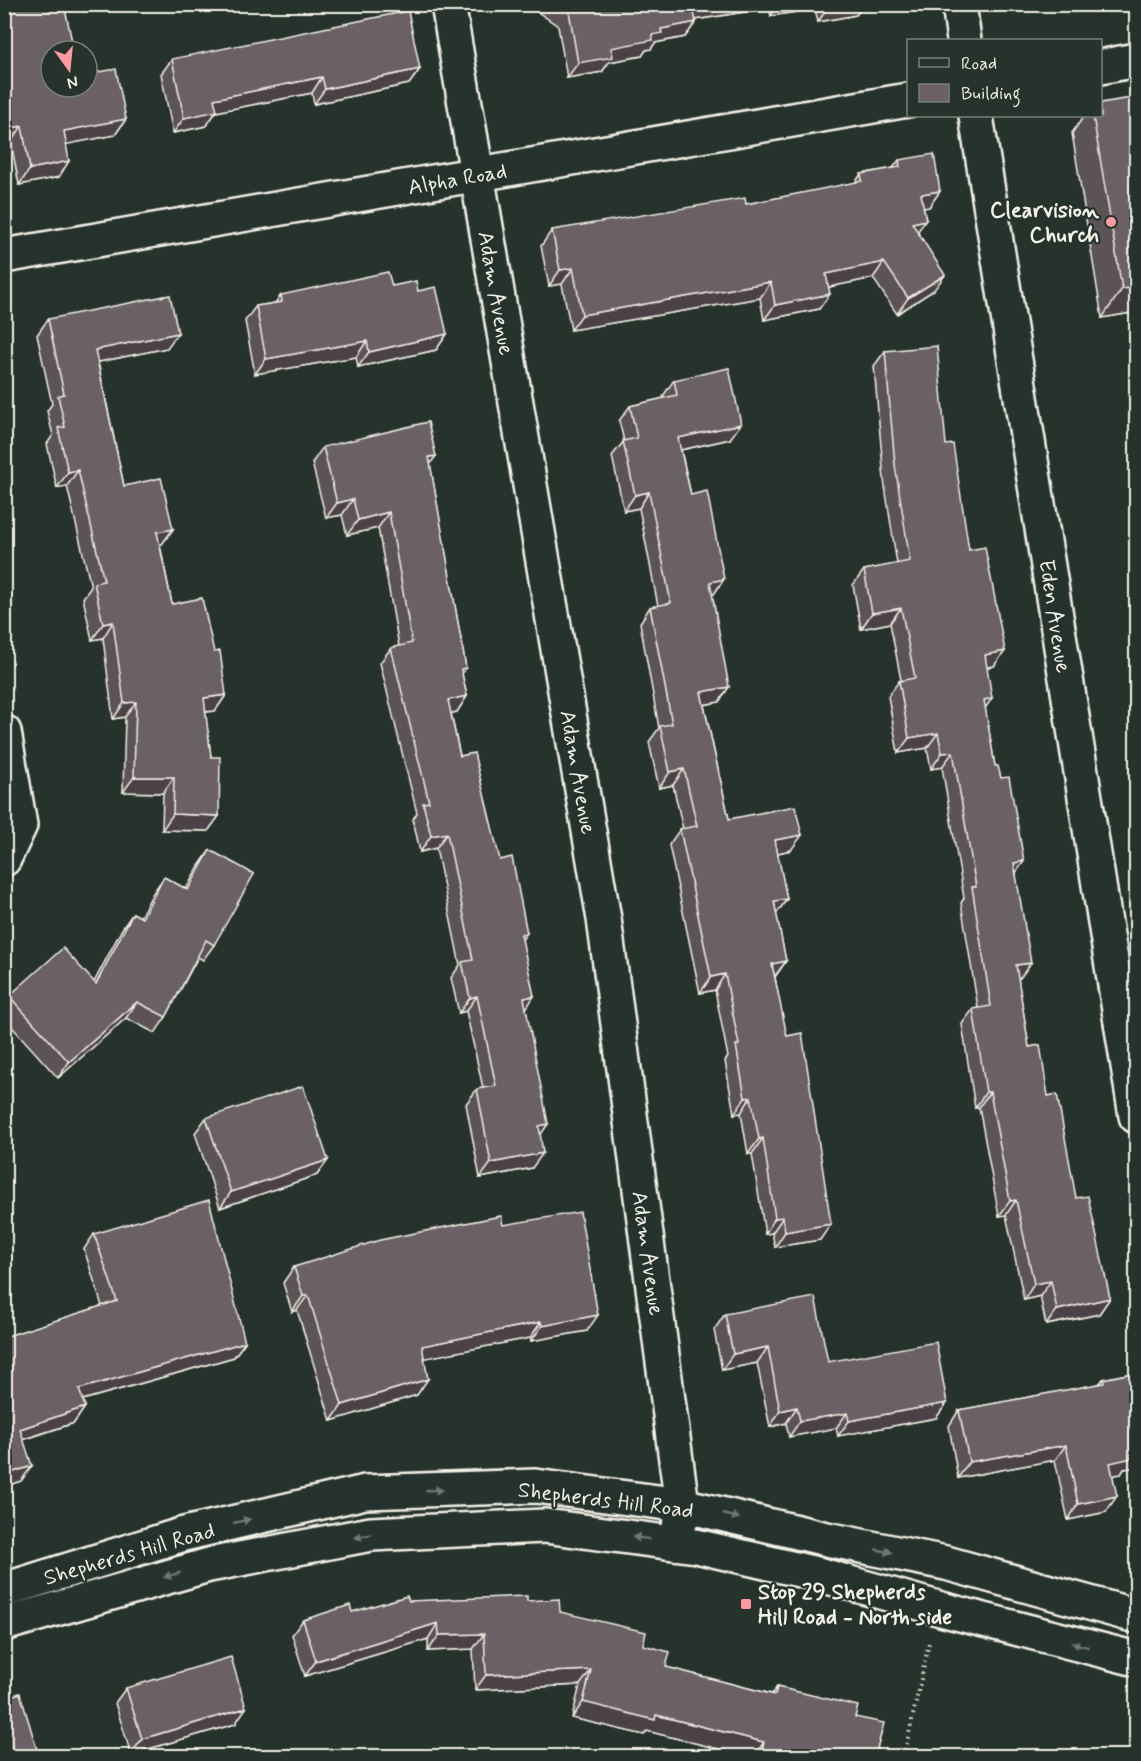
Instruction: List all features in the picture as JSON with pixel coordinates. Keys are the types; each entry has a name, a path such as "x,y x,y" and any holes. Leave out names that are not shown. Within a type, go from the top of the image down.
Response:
{"street":[{"name":"Adam Avenue","path":"448,4 604,919 682,1505 677,1543"},
{"path":"958,4 964,39"},
{"path":"1102,67 1137,60"},
{"name":"Alpha Road","path":"4,256 907,100"},
{"name":"Eden Avenue","path":"976,117 1137,1116"},
{"path":"4,732 20,825 4,859"},
{"name":"Shepherds Hill Road","path":"4,1590 184,1534 365,1492 535,1486 682,1505 827,1539 946,1563 1137,1616"},
{"name":"Shepherds Hill Road","path":"4,1624 209,1565 371,1534 545,1526 677,1543 821,1575 936,1608 1137,1659"}],"path":[{"path":"904,1756 936,1608"}],"building":[{"path":"4,4 64,4 71,39 39,39 39,99 99,99 99,72 116,69 126,119 64,131 69,161 30,169 22,126 4,130 4,90 10,89 4,62"},
{"path":"560,4 707,4 693,7 696,22 661,29 662,33 652,35 653,40 611,48 613,57 578,63 569,11"},
{"path":"408,11 420,69 325,89 322,77 214,99 217,111 184,118 172,59"},
{"path":"1137,97 1137,287 1122,289 1093,117 1102,117 1102,103"},
{"path":"934,154 940,191 921,194 926,220 912,223 945,275 908,298 884,262 826,274 830,294 775,305 771,282 582,315 573,268 560,270 552,230 745,198 746,204 862,181 861,174 900,167 899,160"},
{"path":"388,272 392,286 416,281 418,291 436,287 447,334 369,352 367,341 266,359 256,306 282,302 281,295"},
{"path":"170,295 178,333 95,350 124,486 161,478 173,529 157,532 172,604 202,598 214,652 220,651 226,695 204,698 211,757 220,757 219,816 173,814 174,777 134,777 136,702 124,703 113,622 103,624 94,583 104,581 78,470 68,472 58,428 65,427 58,396 64,394 48,319"},
{"path":"937,346 946,445 953,444 969,550 985,547 1005,651 985,655 992,698 984,700 995,766 998,766 1001,778 1009,777 1024,861 1014,863 1031,963 1016,965 1029,1047 1040,1045 1048,1096 1057,1094 1076,1198 1088,1196 1110,1298 1057,1310 1051,1281 1034,1284 1016,1200 1010,1201 990,1092 986,1092 973,1009 991,1006 972,887 976,887 953,752 942,753 938,733 909,738 899,681 915,678 901,608 872,613 864,570 910,561 895,465 885,351"},
{"path":"729,368 741,424 678,438 691,495 707,491 724,579 710,582 729,687 701,692 729,819 795,806 802,835 775,840 787,899 774,901 786,961 772,964 787,1036 802,1033 831,1224 785,1232 783,1217 775,1218 763,1138 759,1139 751,1097 745,1098 736,1045 739,1045 725,974 711,977 680,829 697,826 684,769 670,772 660,726 672,724 650,607 671,603 649,492 635,495 623,441 637,438 630,406 677,395 674,380"},
{"path":"428,422 436,456 429,457 466,668 461,669 467,696 448,700 460,756 474,753 500,860 512,857 527,933 521,934 534,996 524,998 548,1124 539,1126 543,1153 491,1163 477,1089 496,1086 477,996 470,998 462,962 473,960 447,833 431,836 423,803 429,802 391,648 412,643 389,512 358,520 353,499 337,503 323,447"},
{"path":"210,850 254,874 214,945 206,940 166,1017 137,1002 69,1062 9,996 63,948 96,984 133,913 142,918 164,877 188,890"},
{"path":"303,1086 328,1160 231,1192 206,1118"},
{"path":"209,1200 245,1342 79,1389 85,1407 20,1429 32,1466 4,1475 4,1337 117,1301 94,1234"},
{"path":"580,1212 598,1315 542,1326 541,1322 422,1346 428,1379 342,1405 308,1295 303,1296 294,1267 380,1240 501,1216 503,1225"},
{"path":"815,1297 828,1362 936,1342 947,1403 849,1421 847,1413 800,1421 797,1407 780,1411 768,1347 733,1354 725,1314"},
{"path":"1137,1372 1137,1453 1131,1454 1132,1458 1110,1463 1117,1496 1078,1504 1066,1445 969,1462 959,1410 1104,1383 1103,1379"},
{"path":"407,1596 409,1601 527,1596 527,1601 559,1599 560,1612 646,1632 643,1645 670,1652 666,1667 775,1695 777,1687 858,1706 855,1717 884,1723 875,1756 785,1756 762,1751 764,1742 656,1715 655,1720 583,1702 591,1670 486,1675 484,1634 439,1635 438,1623 316,1661 303,1620 350,1605 352,1612"},
{"path":"231,1657 246,1708 142,1739 126,1688"},
{"path":"20,1693 39,1756 4,1756 4,1698"}],"place":[{"name":"Clearvision Church","path":"1111,222"},
{"name":"Stop 29 Shepherds Hill Road - North side","path":"746,1604"}]}
